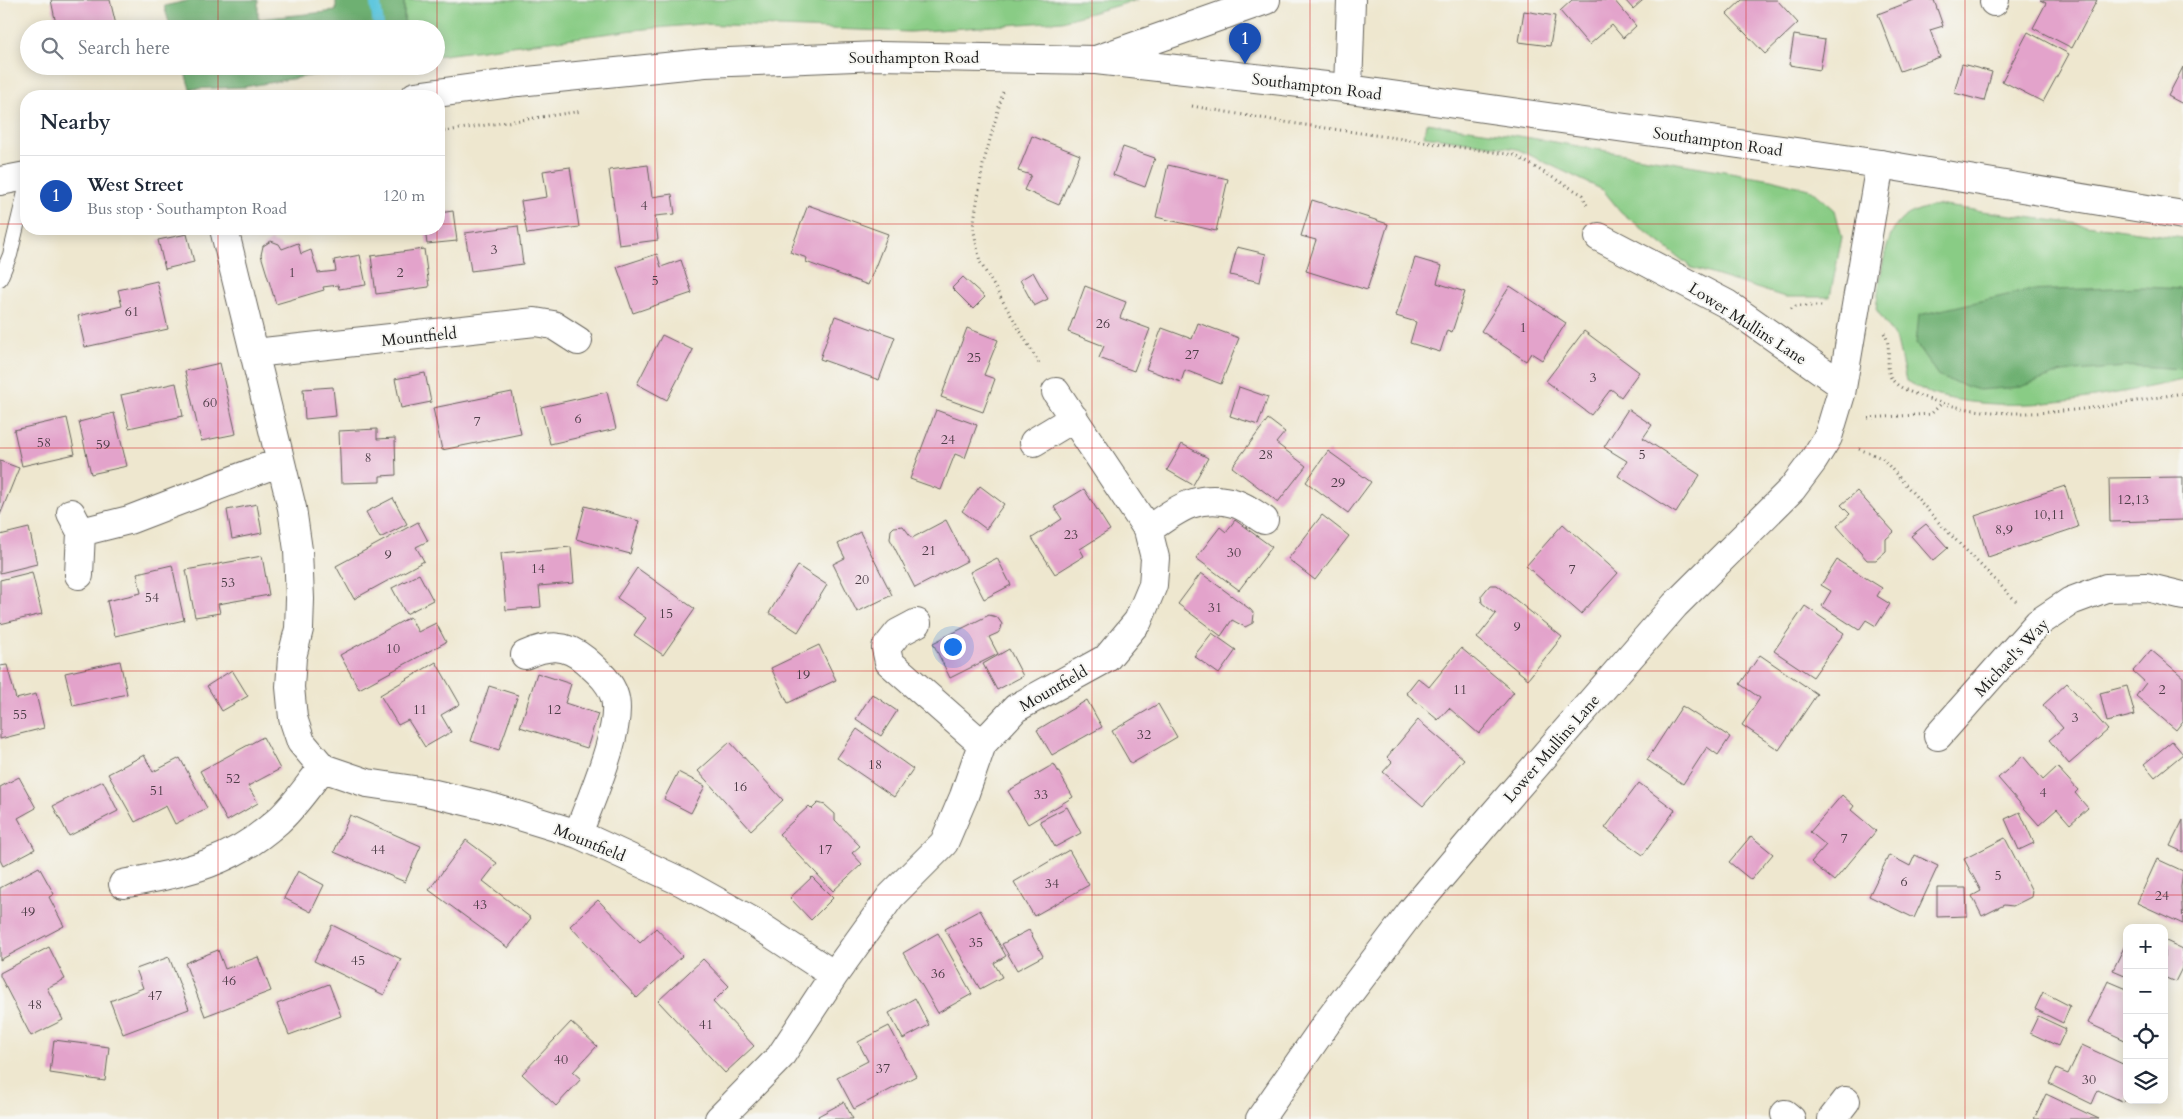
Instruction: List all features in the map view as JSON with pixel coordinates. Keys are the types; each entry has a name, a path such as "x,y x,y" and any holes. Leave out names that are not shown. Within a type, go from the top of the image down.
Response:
{"street":[{"path":"1096,60 1266,0"},
{"path":"1348,89 1351,0"},
{"name":"Southampton Road","path":"445,92 518,82 705,63 878,56 1096,60 1348,89 1880,164 2183,215"},
{"name":"Lower Mullins Lane","path":"1260,1119 1326,1024 1418,904 1675,605 1792,489 1814,461 1831,428 1842,385 1856,313 1880,164"},
{"path":"0,181 20,177"},
{"path":"123,884 185,872 238,852 280,819 323,768 301,742 294,718 290,687 292,657 299,628 298,550 292,508 226,235"},
{"name":"Lower Mullins Lane","path":"1599,237 1727,304 1842,385"},
{"name":"Mountfield","path":"255,353 535,322 553,325 578,341"},
{"name":"Mountfield","path":"719,1119 780,1057 834,975 891,896 944,843 964,796 982,744 1016,708 1107,658 1138,621 1153,584 1155,558 1148,530 1056,392"},
{"path":"1034,442 1074,418"},
{"path":"79,575 76,522 129,520 280,462"},
{"path":"1148,530 1176,510 1194,502 1212,499 1239,504 1264,520"},
{"name":"Michael's Way","path":"1938,736 2038,623 2071,601 2106,588 2146,587 2183,596"},
{"path":"916,623 898,633 886,648 889,662 982,744"},
{"path":"525,655 544,647 566,649 577,654 603,676 614,696 617,714 610,744 578,834"},
{"name":"Mountfield","path":"323,768 367,783 427,792 494,808 578,834 682,882 752,921 834,975"}],"lane":[{"path":"0,279 10,254 20,213"}],"path":[{"path":"994,90 1010,92"},
{"path":"1003,91 984,165 973,227 980,262 1056,392"},
{"path":"1191,106 1284,122 1514,155 1583,195 1599,237"},
{"path":"445,131 590,109"},
{"path":"1763,330 1782,313 1796,306 1830,306 1856,313 1878,324 1887,337 1888,364 1891,378 1906,390 1941,404 2028,413 2104,406 2183,392"},
{"path":"1831,428 1931,414 1941,404"},
{"path":"1831,428 1882,458 1940,524 2038,623"}],"green space":[{"path":"191,0 258,0 258,19 336,11 336,0 404,0 404,20 168,20 164,6"},
{"path":"404,0 1137,0 1062,21 910,32 701,24 634,30 445,55 445,20 404,20"},
{"path":"186,75 315,75 244,87 190,89"},
{"path":"1426,123 1519,136 1771,179 1812,190 1835,210 1842,237 1830,297 1785,297 1692,268 1621,212 1603,190 1517,149 1424,136"},
{"path":"1937,205 2183,238 2183,380 2061,402 2030,404 1969,402 1938,396 1906,381 1897,341 1876,309 1881,275 1886,249 1895,227 1909,214"},
{"path":"2143,287 2183,289 2183,367 2181,369 2138,366 2063,372 2021,387 1978,390 1939,377 1916,344 1919,315 2025,291"}],"building":[{"path":"51,0 110,0 115,20 55,20"},
{"path":"1572,0 1614,0 1636,26 1623,38 1612,25 1589,45 1560,11"},
{"path":"1625,0 1643,0 1633,9"},
{"path":"1742,0 1777,0 1798,23 1765,54 1727,14"},
{"path":"1914,0 1934,0 1943,26 1930,30 1940,57 1900,71 1878,14"},
{"path":"2040,0 2097,0 2072,48 2033,28 2046,3"},
{"path":"1524,11 1555,16 1550,46 1519,42"},
{"path":"2028,32 2069,54 2043,102 2002,81"},
{"path":"1794,35 1825,40 1820,70 1789,65"},
{"path":"1962,64 1992,72 1984,101 1954,93"},
{"path":"2183,67 2183,104 2168,96"},
{"path":"1032,136 1080,155 1059,205 1024,190 1031,175 1018,171"},
{"path":"1123,147 1155,158 1145,187 1113,175"},
{"path":"648,165 652,197 672,194 675,214 655,216 658,240 619,245 609,170"},
{"path":"1168,165 1228,179 1216,231 1156,217"},
{"path":"570,167 579,227 527,234 521,201 547,197 543,171"},
{"path":"1312,200 1388,224 1367,290 1306,271 1316,240 1301,236"},
{"path":"808,205 888,234 868,285 806,262 807,258 790,252"},
{"path":"453,211 457,241 427,244 426,235 445,235 445,212"},
{"path":"518,226 523,264 471,271 465,233"},
{"path":"187,235 194,262 165,269 158,240"},
{"path":"271,241 279,244 282,249 298,243 301,254 311,250 318,273 336,271 334,260 360,255 366,285 339,289 338,285 323,287 324,290 276,304 261,255 263,246"},
{"path":"1237,247 1266,254 1260,282 1230,275"},
{"path":"424,249 429,287 376,294 371,256"},
{"path":"657,254 661,267 681,260 692,293 633,313 617,267"},
{"path":"1415,258 1442,266 1437,283 1465,292 1452,332 1447,330 1440,352 1410,343 1416,322 1396,316"},
{"path":"1033,272 1048,299 1034,306 1020,280"},
{"path":"963,277 985,297 973,309 952,288"},
{"path":"157,281 168,329 85,347 78,316 122,306 118,290"},
{"path":"1085,286 1126,302 1120,318 1150,329 1134,371 1099,358 1104,346 1068,332"},
{"path":"1510,286 1566,323 1542,360 1531,353 1526,361 1481,331"},
{"path":"835,316 895,337 879,380 820,359"},
{"path":"1198,323 1239,338 1221,384 1185,370 1181,382 1146,369 1162,328 1192,339"},
{"path":"967,328 998,340 984,375 995,379 983,412 941,397"},
{"path":"1584,331 1639,372 1621,397 1611,389 1591,415 1546,381"},
{"path":"662,335 693,350 667,400 637,384"},
{"path":"220,363 236,434 201,441 185,371"},
{"path":"425,373 431,402 401,408 395,379"},
{"path":"176,383 183,416 129,428 121,395"},
{"path":"333,387 336,416 305,419 303,389"},
{"path":"1239,387 1268,397 1258,425 1230,416"},
{"path":"512,392 521,434 442,450 433,408"},
{"path":"607,392 616,429 550,444 541,407"},
{"path":"1628,409 1652,425 1643,438 1700,475 1676,513 1618,476 1627,461 1604,447"},
{"path":"936,410 977,425 965,458 955,454 941,490 910,479"},
{"path":"114,413 127,466 91,474 79,422"},
{"path":"67,418 75,454 22,466 14,430"},
{"path":"1268,419 1285,432 1276,443 1306,466 1278,502 1232,467"},
{"path":"377,429 377,439 395,438 396,475 380,476 380,482 341,483 339,431"},
{"path":"1182,444 1208,458 1193,485 1167,470"},
{"path":"1328,451 1371,482 1348,513 1306,482"},
{"path":"0,461 19,468 0,515"},
{"path":"2183,477 2183,520 2110,522 2109,478"},
{"path":"980,486 1004,504 986,529 962,511"},
{"path":"2065,486 2078,527 1988,557 1975,516"},
{"path":"1084,489 1110,530 1080,549 1084,556 1055,574 1032,538 1062,519 1054,507"},
{"path":"1857,491 1894,532 1886,539 1886,551 1876,560 1867,560 1837,526 1850,514 1841,505"},
{"path":"393,498 407,524 380,538 366,512"},
{"path":"257,504 262,533 232,539 227,510"},
{"path":"585,506 639,521 630,554 576,539"},
{"path":"1322,515 1349,536 1315,580 1288,559"},
{"path":"946,520 967,561 915,588 890,539 891,530 894,527 903,526 912,538"},
{"path":"1235,520 1272,547 1239,590 1196,558 1220,527 1226,532"},
{"path":"418,522 428,541 416,547 424,561 354,599 336,566"},
{"path":"1563,524 1618,573 1581,614 1526,566"},
{"path":"1926,524 1948,548 1933,561 1911,536"},
{"path":"29,528 37,564 0,573 0,535"},
{"path":"860,532 892,595 857,612 833,564 845,558 838,544"},
{"path":"571,547 574,583 539,586 541,607 506,610 501,553"},
{"path":"262,556 269,595 218,604 220,613 195,617 186,570"},
{"path":"997,558 1011,585 984,599 970,572"},
{"path":"1837,560 1882,588 1877,596 1890,604 1876,626 1866,620 1859,630 1822,606 1831,591 1821,585"},
{"path":"172,565 184,620 115,636 107,601 141,593 137,573"},
{"path":"798,566 827,585 798,632 769,613"},
{"path":"637,568 695,609 663,655 634,635 646,618 617,598"},
{"path":"32,572 42,614 0,624 0,580"},
{"path":"1201,573 1251,610 1254,614 1253,623 1245,627 1232,620 1221,636 1178,604"},
{"path":"419,574 433,600 406,614 392,588"},
{"path":"1490,585 1497,585 1562,637 1528,679 1477,638 1496,614 1482,603 1481,596"},
{"path":"1805,606 1844,633 1813,677 1774,651"},
{"path":"989,615 997,617 1002,624 998,633 989,637 998,654 950,678 933,643"},
{"path":"410,617 418,632 436,623 446,642 359,689 340,655"},
{"path":"1212,633 1236,650 1219,674 1194,656"},
{"path":"819,645 836,680 788,703 771,668"},
{"path":"1461,648 1514,692 1479,734 1449,708 1438,720 1406,693 1418,678 1429,687"},
{"path":"1009,649 1023,676 997,690 983,664"},
{"path":"2151,650 2183,677 2183,721 2176,730 2136,696 2146,683 2133,671"},
{"path":"1760,655 1817,694 1779,750 1742,725 1760,698 1740,684"},
{"path":"120,661 127,694 73,706 65,673"},
{"path":"436,662 460,704 441,715 451,732 425,747 408,720 398,725 380,695"},
{"path":"7,665 16,699 36,694 44,728 0,739 0,666"},
{"path":"232,670 248,696 222,711 207,686"},
{"path":"537,673 571,684 565,703 598,714 587,748 520,727"},
{"path":"2067,683 2108,730 2069,764 2049,740 2063,728 2043,705"},
{"path":"489,686 518,695 499,750 471,741"},
{"path":"2127,686 2135,715 2107,722 2100,693"},
{"path":"872,694 897,711 881,736 856,719"},
{"path":"1087,700 1102,727 1052,755 1037,730"},
{"path":"1158,704 1177,737 1131,764 1112,731"},
{"path":"1682,706 1730,737 1718,755 1707,747 1683,784 1647,760"},
{"path":"1418,720 1464,759 1423,806 1383,772 1392,762 1387,757"},
{"path":"857,729 913,769 894,797 837,758"},
{"path":"263,737 280,769 248,786 258,803 227,821 200,771"},
{"path":"2172,741 2183,754 2155,777 2144,764"},
{"path":"730,742 783,800 751,830 698,771"},
{"path":"144,755 153,772 180,758 207,808 175,824 166,806 135,822 108,774"},
{"path":"2023,756 2043,780 2057,767 2078,790 2075,793 2088,808 2070,824 2057,809 2039,825 1998,778"},
{"path":"1054,764 1073,797 1028,824 1008,791"},
{"path":"678,772 705,786 691,813 664,799"},
{"path":"19,777 36,808 18,818 35,849 3,866 0,860 0,787"},
{"path":"103,781 118,811 69,836 53,806"},
{"path":"1639,783 1675,810 1643,855 1605,828"},
{"path":"1842,795 1854,806 1851,810 1876,831 1834,881 1811,862 1826,845 1810,832"},
{"path":"818,803 825,805 835,814 835,820 860,846 852,853 862,864 833,891 779,834 809,806 812,809"},
{"path":"1067,807 1081,833 1055,847 1040,821"},
{"path":"2020,812 2034,843 2019,850 2005,819"},
{"path":"350,815 421,846 405,882 334,852"},
{"path":"2183,820 2183,852 2170,846"},
{"path":"1751,836 1773,854 1751,880 1729,862"},
{"path":"2005,838 2032,891 2031,897 2013,906 2004,905 1982,916 1972,896 1981,891 1964,859"},
{"path":"466,840 497,863 483,881 531,918 508,948 429,890"},
{"path":"1069,850 1089,885 1034,916 1014,882"},
{"path":"1889,855 1910,866 1915,855 1938,866 1914,918 1869,896"},
{"path":"2157,859 2183,871 2181,887 2183,924 2137,903"},
{"path":"39,867 54,894 49,897 64,926 0,960 0,888"},
{"path":"298,871 324,885 311,912 284,898"},
{"path":"812,877 833,898 811,920 790,898"},
{"path":"1937,888 1966,888 1967,916 1937,917"},
{"path":"598,900 640,943 656,928 682,956 637,998 570,926"},
{"path":"980,910 1006,956 994,963 1002,977 980,989 945,929"},
{"path":"332,925 401,959 384,995 314,961"},
{"path":"1029,930 1043,956 1017,970 1002,944"},
{"path":"938,933 972,994 938,1013 903,953"},
{"path":"2168,942 2183,949 2183,966 2175,982 2168,979"},
{"path":"49,947 65,979 47,988 63,1020 31,1036 0,973"},
{"path":"2123,949 2123,974 2113,970"},
{"path":"218,950 225,969 258,957 271,991 205,1016 185,963"},
{"path":"169,957 189,1009 123,1034 110,1001 143,988 136,969"},
{"path":"703,959 729,986 713,1002 754,1046 725,1073 658,1001"},
{"path":"2108,981 2123,987 2123,1039 2088,1023"},
{"path":"329,984 341,1016 289,1035 277,1004"},
{"path":"2043,992 2070,1006 2063,1023 2035,1009"},
{"path":"915,998 929,1025 903,1039 889,1013"},
{"path":"2038,1016 2066,1029 2058,1046 2030,1033"},
{"path":"571,1022 597,1046 573,1072 581,1079 556,1106 522,1074"},
{"path":"889,1026 916,1076 854,1109 837,1077 868,1061 858,1042"},
{"path":"54,1040 109,1047 105,1081 50,1073"},
{"path":"2082,1045 2123,1064 2123,1102 2098,1090 2092,1104 2049,1083 2056,1069 2068,1074"},
{"path":"2046,1094 2099,1119 2034,1119"},
{"path":"844,1102 853,1119 819,1119 818,1116"}],"waterway":[{"path":"375,0 378,20"}],"place":[{"name":"West Street","path":"1245,64"}]}
